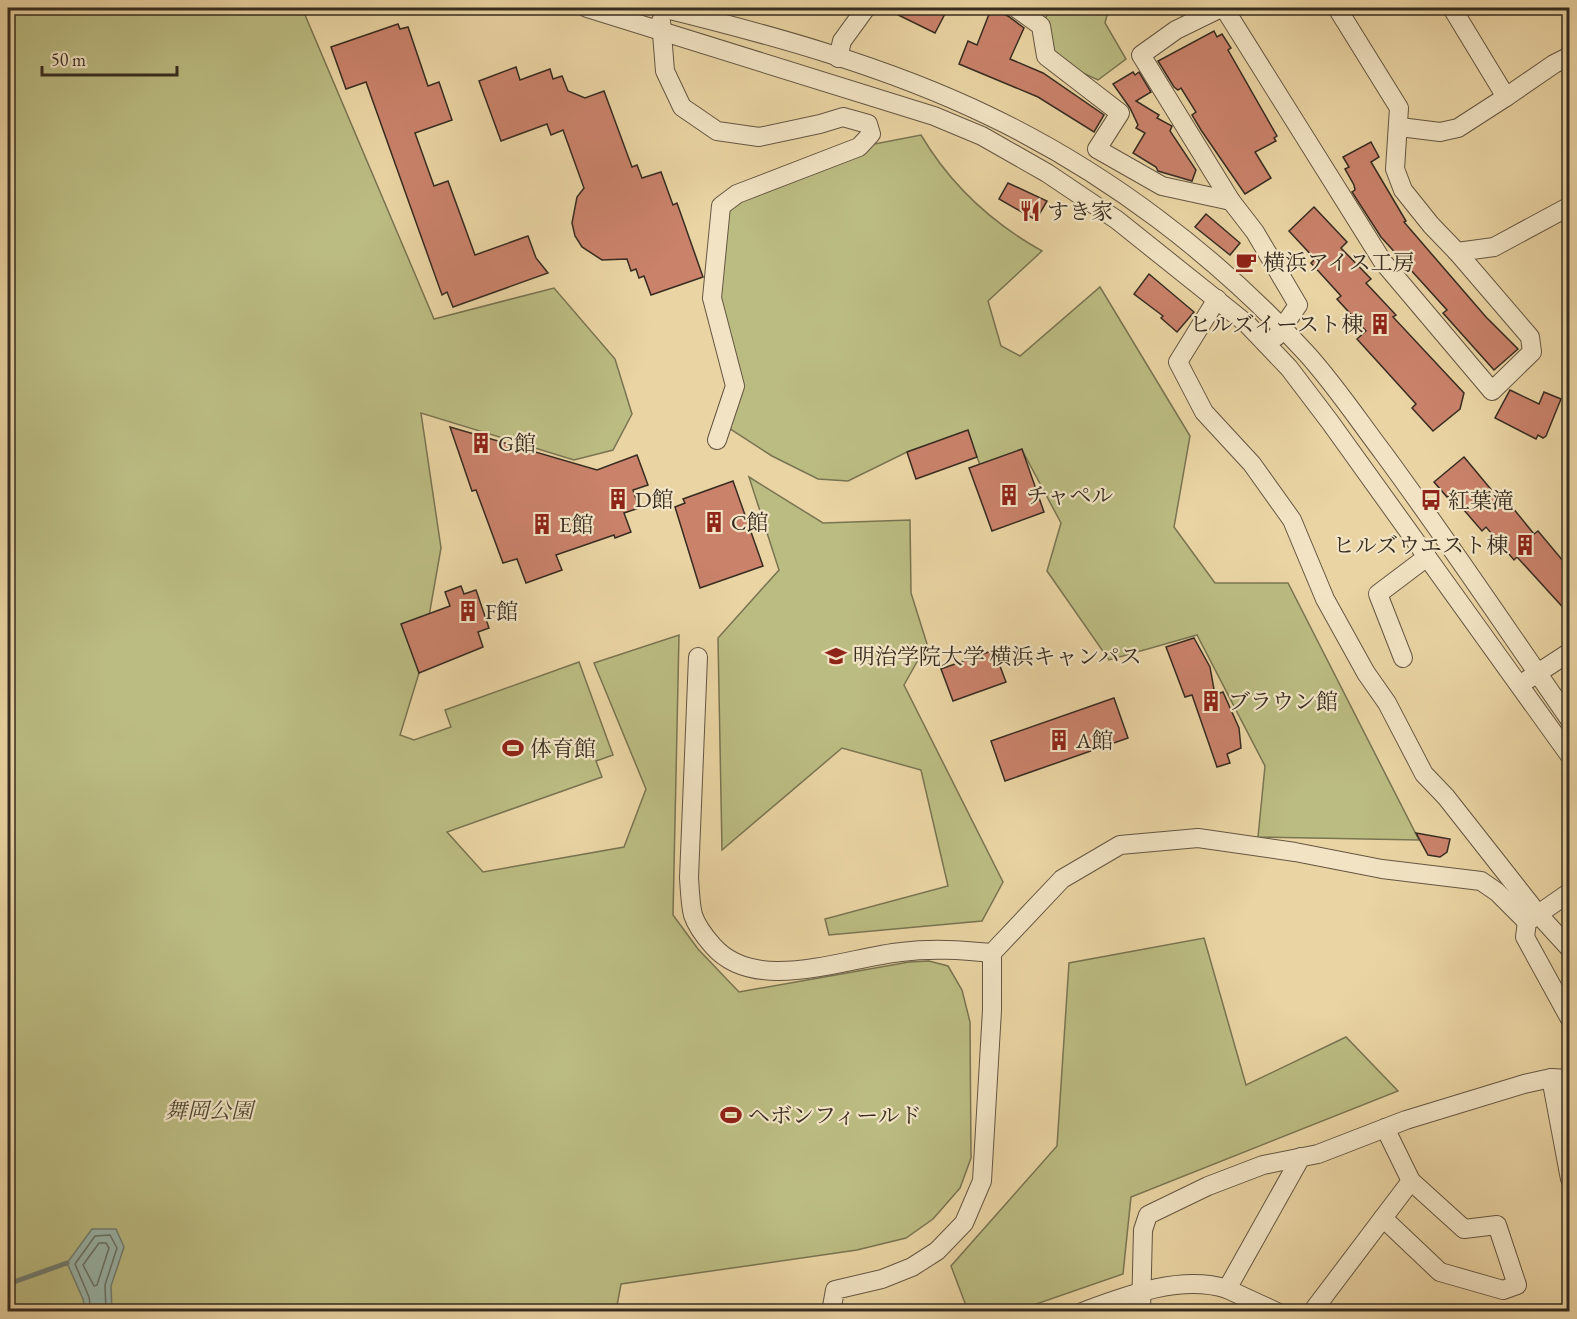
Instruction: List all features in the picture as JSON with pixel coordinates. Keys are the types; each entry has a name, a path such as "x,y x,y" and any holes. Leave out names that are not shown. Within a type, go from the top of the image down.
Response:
{"street":[{"path":"587,8 895,102 982,136 1047,173 1117,220 1217,299 1268,346 1302,386 1569,756"},
{"path":"717,440 735,387 712,298 721,206 737,194 859,147 871,134 868,124 843,117 759,137 717,131 682,107 665,71 659,30 662,8 838,58 905,81 985,114 1056,151 1128,197 1197,250 1265,309 1309,356 1385,456 1569,720"},
{"path":"838,58 842,41 866,8"},
{"path":"1016,8 1041,26 1046,56 1120,113 1097,149 1162,186 1231,201"},
{"path":"1268,346 1283,330 1298,305 1255,232 1231,201 1141,55 1176,30 1222,8 1383,262 1492,391 1532,352 1530,338 1402,190 1395,169 1396,141 1400,127 1399,108 1337,8"},
{"path":"1452,8 1506,97"},
{"path":"1400,127 1440,132 1458,128 1569,56"},
{"path":"1457,252 1494,247 1569,206"},
{"path":"1217,299 1178,362 1204,412 1252,464 1292,520 1325,599 1366,673 1388,703 1402,737 1424,774 1446,797 1533,918"},
{"path":"1403,658 1378,594 1427,557"},
{"path":"1518,686 1569,652"},
{"path":"698,657 689,878 693,915 703,934 718,951 735,964 764,972 786,971 900,952 946,948 992,954"},
{"path":"831,1311 835,1290 882,1279 912,1267 937,1251 964,1223 982,1181 992,1010 992,954 1062,879 1120,845 1198,838 1295,852 1382,869 1481,881 1533,918 1569,949"},
{"path":"1569,892 1533,918 1525,937 1569,1019"},
{"path":"1141,1311 1143,1230 1148,1215 1208,1186 1263,1165 1318,1154 1384,1128 1560,1078 1569,1179"},
{"path":"1383,1218 1440,1272 1503,1290 1517,1285 1497,1225 1464,1229 1411,1182 1384,1128"},
{"path":"1227,1289 1301,1157"},
{"path":"1312,1311 1411,1182"},
{"path":"1082,1311 1141,1290 1211,1284 1277,1311"}],"green space":[{"name":"舞岡公園","path":"8,8 296,8 305,15 434,319 554,288 615,359 632,414 613,450 574,460 421,413 441,548 419,673 400,735 414,740 451,727 445,710 579,662 613,755 596,761 602,777 447,832 483,872 624,847 646,789 594,663 679,635 673,915 698,949 739,992 909,962 929,961 948,966 962,990 970,1022 971,1158 960,1188 933,1219 906,1238 857,1250 621,1284 616,1311 8,1311"},
{"path":"1050,8 1109,8 1105,23 1126,59 1098,80 1070,67 1051,53 1045,19"},
{"path":"921,135 945,170 974,201 1006,228 1042,251 988,301 1001,346 1020,356 1100,287 1190,436 1174,527 1215,583 1288,583 1419,840 1258,837 1265,766 1197,635 1109,660 1047,571 1061,523 1022,450 980,465 967,431 907,452 848,481 818,479 772,456 724,425 735,386 712,298 721,206 859,147"},
{"path":"749,477 823,523 910,520 911,593 927,644 904,685 1003,882 982,921 829,935 825,919 948,886 921,770 842,748 722,850 718,638 779,570"},
{"path":"1204,938 1246,1085 1346,1037 1398,1091 1131,1197 1123,1274 1016,1311 968,1311 951,1266 1057,1146 1069,963"}],"water":[{"path":"92,1229 116,1229 124,1247 111,1286 112,1311 85,1311 83,1299 67,1263"}],"building":[{"path":"884,8 948,8 935,33"},
{"path":"991,9 1008,16 1024,28 1010,59 1043,73 1104,115 1094,132 1038,97 959,64 968,41 977,45"},
{"path":"398,24 400,29 408,27 428,86 439,82 452,120 415,133 434,186 448,181 475,255 528,236 536,258 548,273 453,307 447,292 442,295 366,82 346,89 331,47"},
{"path":"1214,31 1217,37 1222,34 1231,48 1228,50 1277,136 1274,138 1276,141 1255,152 1271,178 1245,194 1201,130 1192,115 1196,112 1181,88 1178,90 1174,87 1158,61"},
{"path":"516,67 520,80 550,69 553,79 562,76 568,91 585,98 604,91 632,167 637,165 642,178 661,172 673,205 677,203 703,277 651,295 644,276 639,278 636,269 631,271 627,259 602,260 582,247 575,236 572,223 577,197 584,188 563,130 551,135 547,124 501,141 479,81"},
{"path":"1133,72 1135,75 1139,72 1151,92 1136,101 1159,115 1157,118 1172,126 1170,131 1196,170 1192,181 1158,171 1156,167 1133,153 1145,133 1136,128 1138,125 1130,108 1113,84"},
{"path":"1371,142 1379,157 1371,162 1406,221 1404,222 1486,317 1518,349 1494,370 1443,313 1447,310 1381,237 1352,192 1355,190 1354,185 1345,169 1349,167 1343,157"},
{"name":"すき家","path":"1008,183 1047,201 1036,220 999,199"},
{"name":"ヒルズイースト棟","path":"1314,207 1347,242 1341,248 1371,279 1366,283 1396,315 1393,317 1464,393 1460,409 1433,431 1412,408 1416,404 1357,339 1366,331 1337,299 1341,296 1311,263 1315,259 1289,231"},
{"path":"1206,214 1240,243 1230,255 1195,227"},
{"path":"1149,274 1194,312 1177,332 1161,318 1163,316 1134,294"},
{"path":"1510,390 1539,404 1544,392 1561,399 1546,436 1543,438 1538,435 1536,439 1495,418"},
{"path":"450,427 597,470 637,455 648,485 633,490 639,508 624,513 631,532 615,538 614,535 556,555 562,570 526,583 517,559 503,563 476,490 472,491"},
{"path":"968,430 977,457 916,479 907,452"},
{"name":"チャペル","path":"1022,449 1044,512 992,531 969,468"},
{"name":"ヒルズウエスト棟","path":"1464,457 1504,505 1508,502 1534,534 1538,531 1569,568 1569,614 1517,557 1514,560 1486,527 1482,531 1451,495 1447,497 1434,482"},
{"name":"C館","path":"733,481 763,566 700,588 675,507 685,503 683,499"},
{"path":"461,586 464,594 476,590 489,628 478,632 483,647 419,673 401,624 450,606 445,592"},
{"name":"ブラウン館","path":"1194,638 1210,667 1215,695 1223,692 1239,728 1241,748 1227,754 1230,763 1217,767 1192,695 1185,697 1166,647"},
{"path":"994,650 1006,682 953,701 941,669"},
{"name":"A館","path":"1114,698 1128,738 1005,781 991,741"},
{"path":"1416,833 1450,839 1447,852 1440,857 1428,855"}],"waterway":[{"path":"8,1284 67,1263"}],"place":[{"name":"すき家","path":"1030,211"},
{"name":"横浜アイス工房","path":"1246,262"},
{"name":"ヒルズイースト棟","path":"1380,324"},
{"name":"G館","path":"481,443"},
{"name":"チャペル","path":"1009,495"},
{"name":"D館","path":"618,499"},
{"name":"紅葉滝","path":"1431,500"},
{"name":"C館","path":"714,522"},
{"name":"E館","path":"542,524"},
{"name":"ヒルズウエスト棟","path":"1525,545"},
{"name":"F館","path":"468,611"},
{"name":"明治学院大学 横浜キャンパス","path":"836,656"},
{"name":"ブラウン館","path":"1211,701"},
{"name":"A館","path":"1059,740"},
{"name":"体育館","path":"513,748"},
{"name":"ヘボンフィールド","path":"731,1115"}]}
